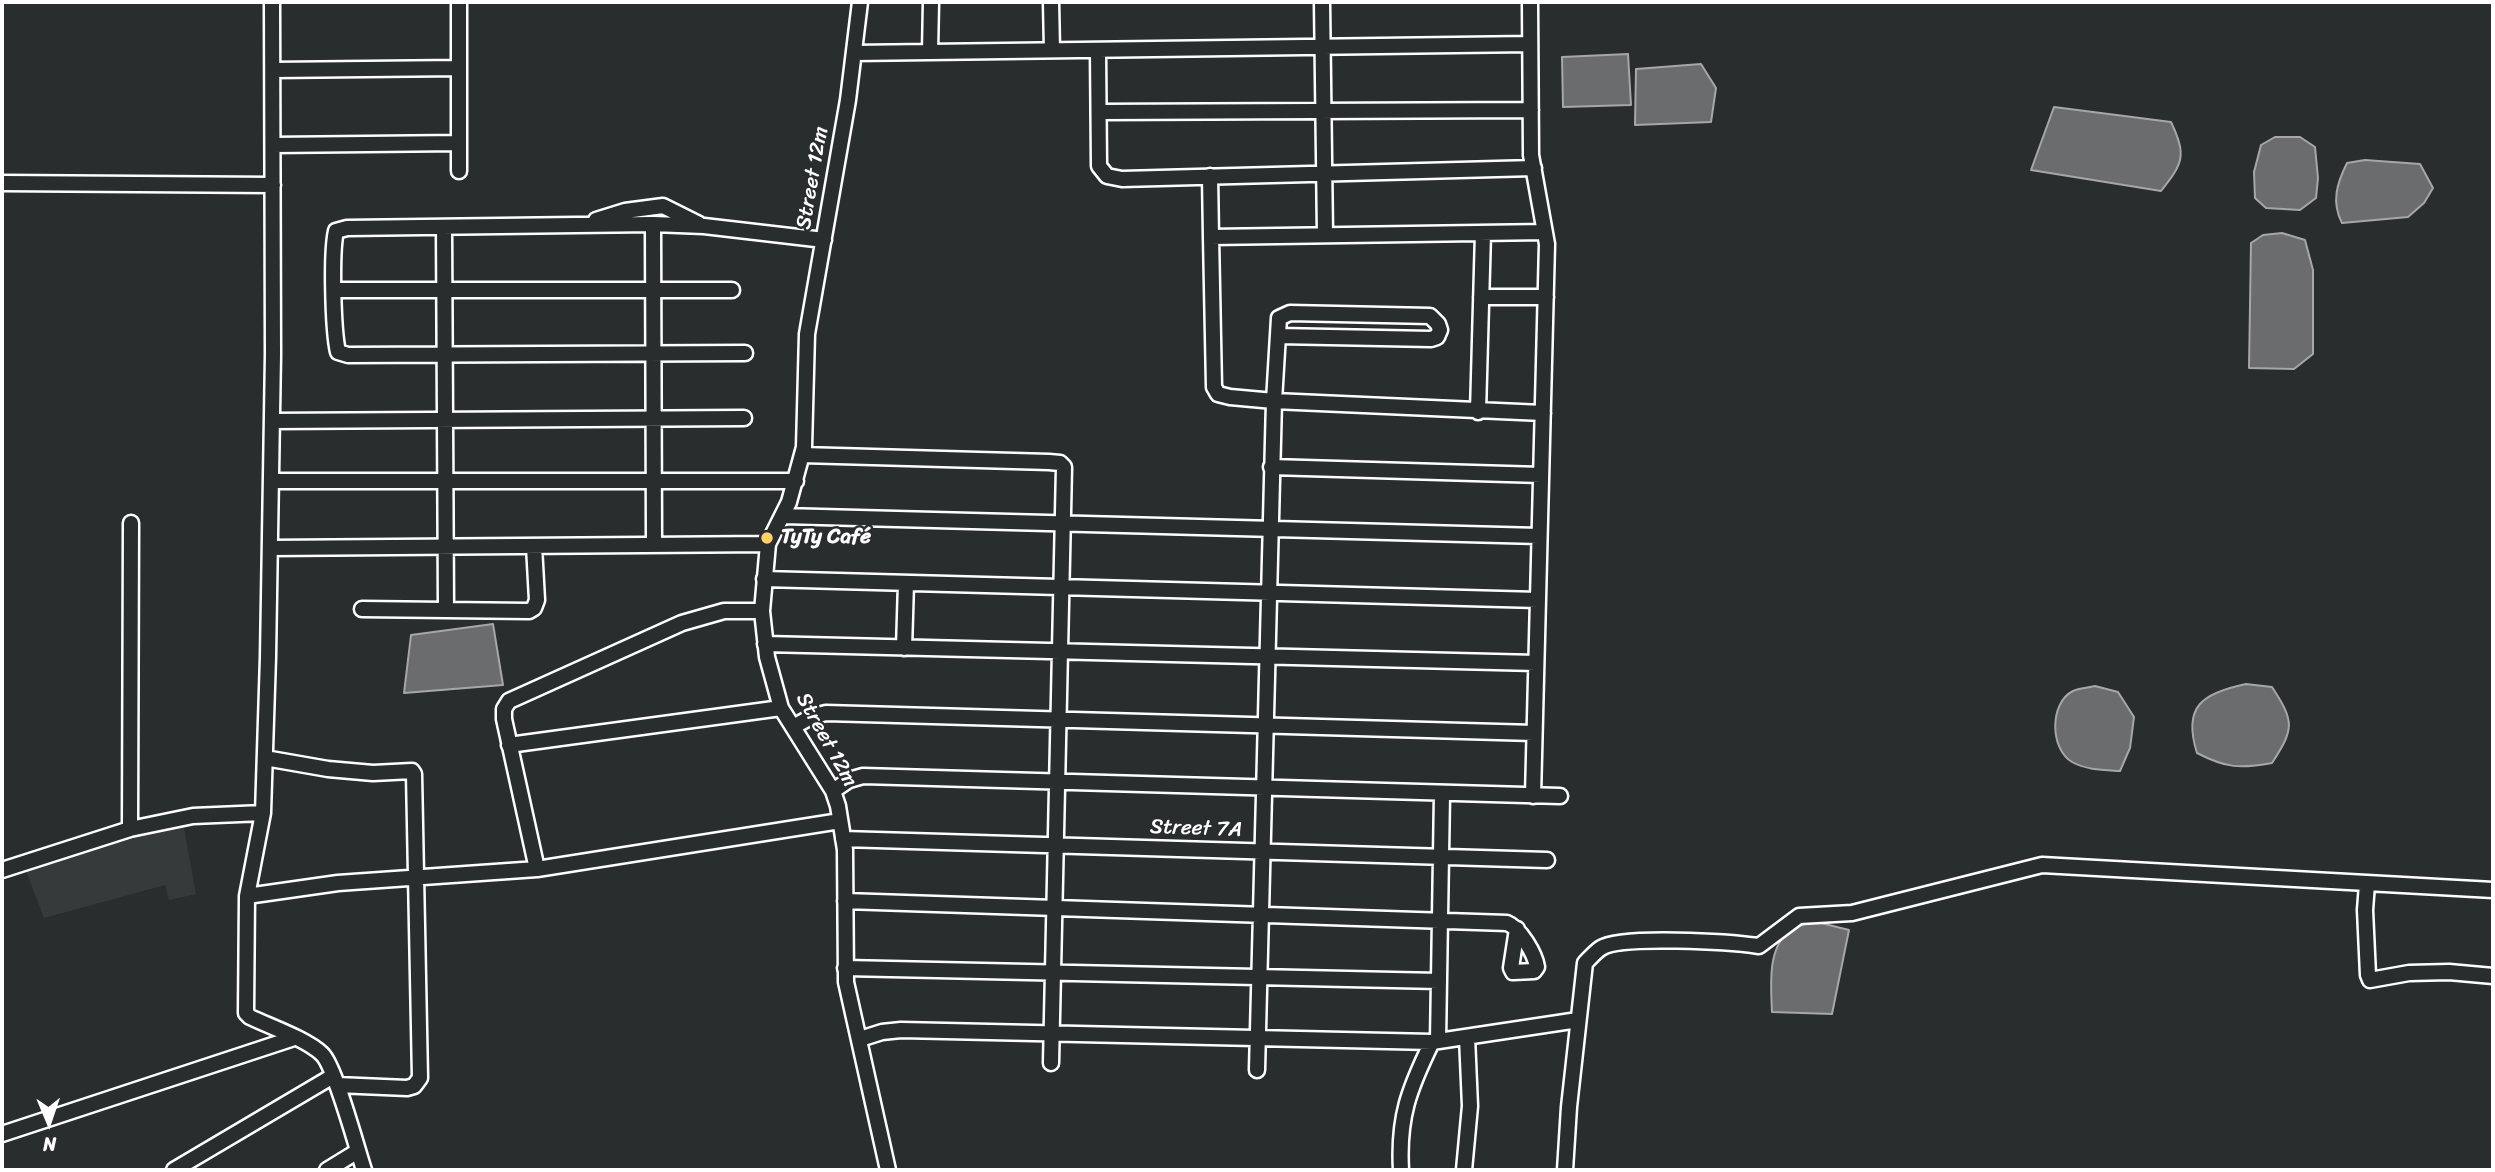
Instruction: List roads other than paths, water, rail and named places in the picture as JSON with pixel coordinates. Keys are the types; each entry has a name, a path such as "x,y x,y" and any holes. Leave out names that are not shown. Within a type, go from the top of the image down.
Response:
{"street":[{"path":"272,2 272,421 265,758 263,813 247,896 246,1013 324,1056 335,1081 363,1170"},
{"path":"459,2 459,171"},
{"name":"Street 12m","path":"860,2 854,53 807,334 806,430 802,455 783,516 768,544 762,611 767,657 781,708 833,791 840,821 843,839 846,982 888,1170"},
{"path":"930,52 931,2"},
{"path":"1051,2 1052,50"},
{"path":"1322,2 1325,235"},
{"path":"1530,2 1531,155 1547,244 1533,796"},
{"path":"854,53 1530,44"},
{"path":"1098,51 1099,166 1107,176 1122,179 1534,168"},
{"path":"273,70 459,68"},
{"path":"1100,112 1531,110"},
{"path":"273,145 459,143"},
{"path":"1210,176 1214,387 1217,394 1274,401 1543,413"},
{"path":"2,183 273,186"},
{"path":"579,225 625,211 663,206 704,226"},
{"path":"745,353 348,355 338,352 336,344 336,231 347,228 653,224 704,226 824,240"},
{"path":"653,224 654,545"},
{"path":"444,227 446,610"},
{"path":"1211,237 1545,232"},
{"path":"1478,412 1483,233"},
{"path":"335,290 732,290"},
{"path":"1481,297 1546,297"},
{"path":"1257,1070 1271,467 1274,401 1279,318 1290,313 1312,312 1430,316 1440,330 1437,337 1431,339 1278,336"},
{"path":"272,421 744,418"},
{"path":"802,455 1060,463 1064,467 1066,479 1062,523 1051,1063"},
{"path":"1271,467 1541,475"},
{"path":"271,481 796,481"},
{"path":"783,516 1539,536"},
{"path":"130,829 131,523"},
{"path":"270,548 768,544"},
{"path":"362,609 529,611 534,608 537,600 534,546"},
{"path":"764,579 1538,600"},
{"path":"904,648 906,583"},
{"path":"537,869 509,745 504,709 509,701 682,623 724,611 762,611"},
{"path":"765,644 1536,663"},
{"path":"509,745 781,708"},
{"path":"793,727 811,717 826,713 1534,733"},
{"path":"174,1170 335,1081 407,1088 418,1083 420,1077 415,780 412,771 373,774 265,758"},
{"path":"833,791 849,780 863,776 1560,796"},
{"path":"1401,1170 1400,1129 1409,1094 1435,1042 1439,981 1442,794"},
{"path":"2,870 130,829 193,816 263,813"},
{"path":"247,896 338,883 537,869 840,821"},
{"name":"Street 7A","path":"843,839 1547,860"},
{"path":"1565,1170 1585,963 1602,947 1628,942 1726,942 1759,946 1799,916 1852,913 2042,865 2493,890"},
{"path":"2367,884 2365,910 2370,980 2409,973 2449,972 2493,976"},
{"path":"845,901 1440,920 1507,923 1517,929"},
{"path":"845,968 1439,981"},
{"path":"860,1039 882,1032 901,1030 1435,1042 1578,1020"},
{"path":"1464,1170 1469,1106 1467,1037"},
{"path":"2,1134 293,1038"},
{"path":"327,1170 358,1151"}],"place":[{"name":"TyTy Café","path":"767,538"}]}
